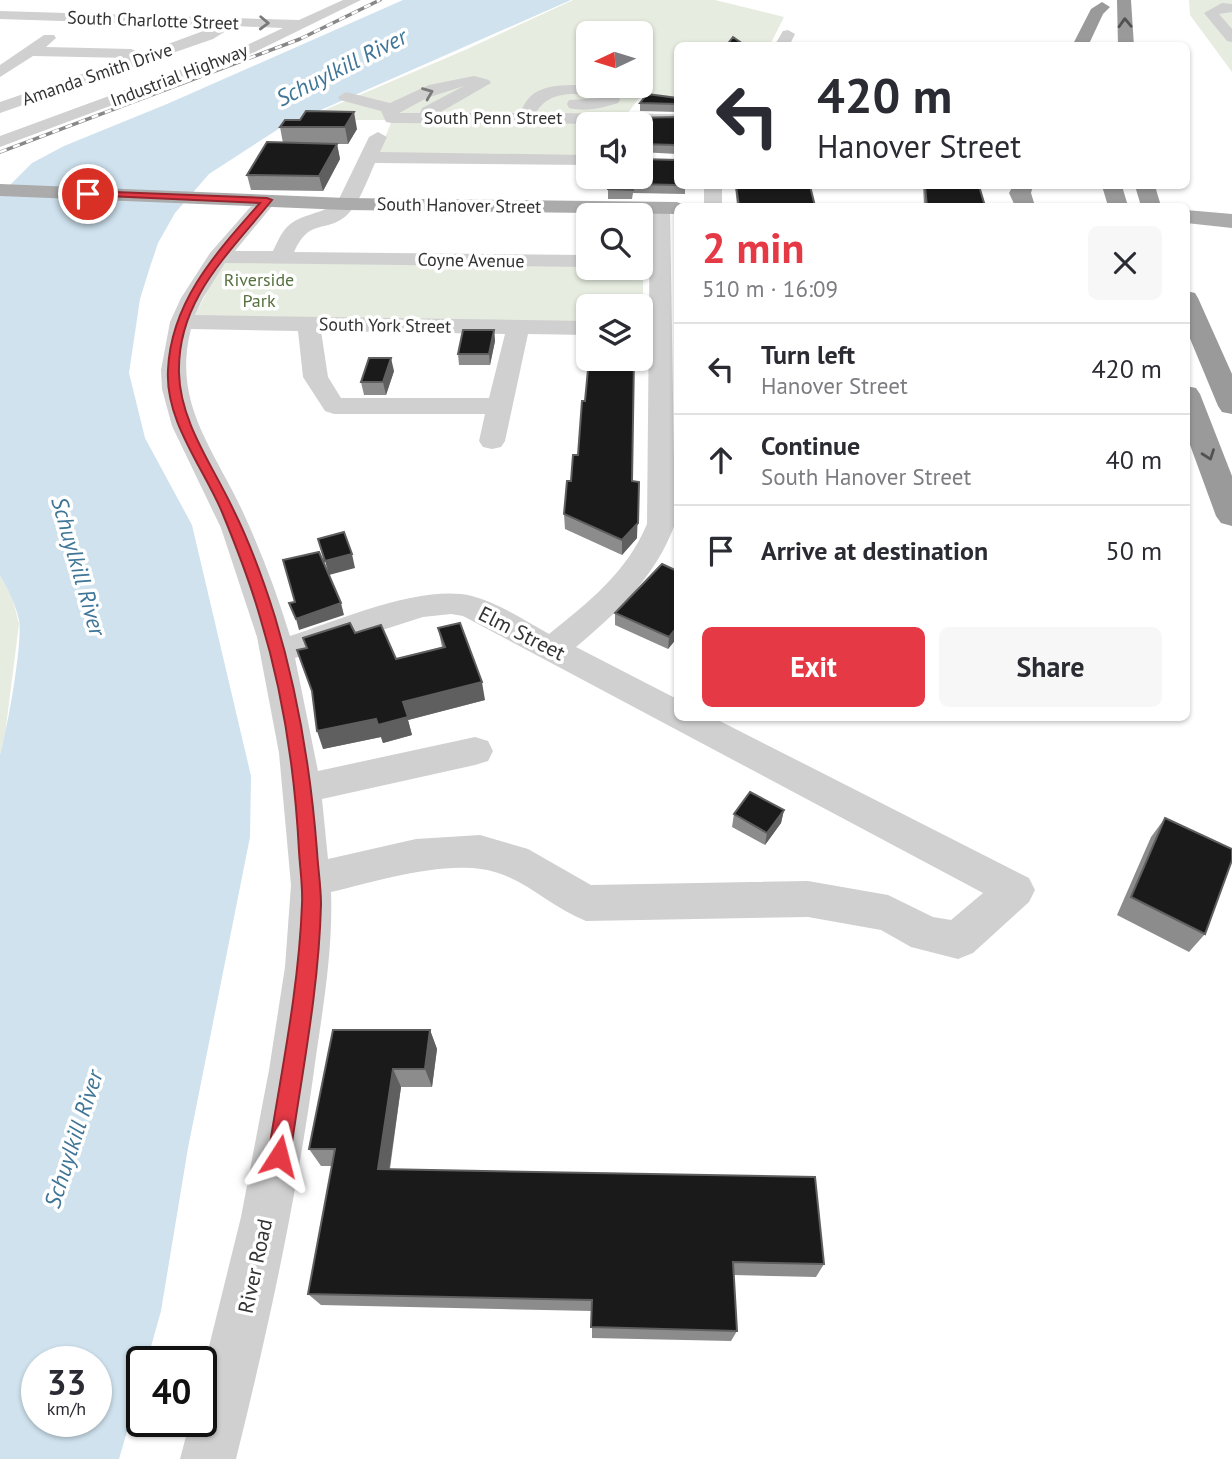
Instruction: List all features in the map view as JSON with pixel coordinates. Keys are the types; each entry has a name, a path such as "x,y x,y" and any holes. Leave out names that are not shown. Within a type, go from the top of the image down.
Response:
{"highway":[{"path":"1124,0 1126,42"},
{"path":"1102,3 1102,33"},
{"path":"1082,42 1102,3"},
{"path":"1190,300 1204,307 1215,333 1232,349"},
{"path":"1190,307 1232,406"},
{"path":"1190,405 1232,516"}],"main road":[{"name":"South Hanover Street","path":"0,190 346,204 669,208"},
{"path":"1190,215 1232,215"},
{"path":"1190,216 1232,221"}],"street":[{"path":"0,15 23,0"},
{"name":"Industrial Highway","path":"0,142 306,24 354,0"},
{"path":"140,19 157,6"},
{"path":"232,22 248,7"},
{"path":"1232,8 1222,7 1211,13 1232,38"},
{"name":"South Charlotte Street","path":"0,15 306,24"},
{"path":"9,28 27,16"},
{"path":"3,70 29,51 60,35 77,18"},
{"name":"Amanda Smith Drive","path":"0,108 202,38 232,22"},
{"path":"161,37 202,38"},
{"path":"29,51 155,55"},
{"path":"3,70 30,69"},
{"path":"55,70 104,72"},
{"path":"280,258 293,232 301,226 336,214 346,204 386,121 396,110 453,83 470,80 483,83 424,116"},
{"path":"0,86 31,87 93,107"},
{"name":"South Penn Street","path":"346,97 424,116 529,111 576,116"},
{"path":"529,111 574,98"},
{"name":"South Penn Street","path":"653,119 674,118"},
{"path":"346,152 370,155 576,160"},
{"name":"River Road","path":"208,1459 239,1340 279,1156 300,1014 312,903 302,789 278,652 268,617 228,512 184,424 175,394 174,357 181,322 201,281 254,200"},
{"path":"653,314 669,208"},
{"name":"Coyne Avenue","path":"217,257 576,261"},
{"name":"South York Street","path":"181,322 576,328"},
{"path":"309,324 312,370 321,392 334,406 500,406"},
{"path":"492,441 518,327"},
{"path":"552,649 631,577 655,543 660,524 653,371"},
{"name":"Elm Street","path":"278,652 421,606 451,603 471,607 674,712"},
{"path":"310,880 416,855 480,851 514,861 586,903 808,899 888,913 926,934 958,940 1015,890 690,721"},
{"path":"302,789 475,751"}],"green space":[{"path":"573,0 715,0 784,17 772,42 674,42 674,98 653,95 653,21 576,21 576,98 639,98 629,112 576,112 576,160 377,159 392,120 301,120 465,50"},
{"path":"1189,0 1232,0 1232,72 1190,15"},
{"name":"Riverside Park","path":"223,261 576,266 576,280 643,280 643,294 576,294 576,322 194,317"},
{"path":"0,576 12,596 19,624 0,755"}],"water":[{"name":"Schuylkill River","path":"403,0 571,0 280,128 209,174 175,213 158,243 140,299 129,373 145,438 192,525 251,776 250,837 188,1148 161,1311 151,1346 126,1346 126,1435 119,1459 0,1459 0,755 14,687 20,631 16,608 0,576 0,195 32,163 64,146 167,104"}],"building":[{"path":"653,95 674,98 674,104 640,103 644,98 653,98"},
{"path":"306,111 354,112 345,127 280,127 285,120 300,120"},
{"path":"674,117 674,145 653,144 653,118"},
{"path":"267,142 337,144 319,176 247,175"},
{"path":"653,159 674,160 674,185 653,184"},
{"path":"736,189 811,189 814,203 739,203"},
{"path":"925,189 980,189 984,203 927,203"},
{"path":"463,330 494,330 489,354 458,354"},
{"path":"369,358 391,358 383,382 361,382"},
{"path":"588,371 634,371 632,481 639,482 638,523 622,540 564,514 567,481 571,481 573,455 578,455 582,401 585,401"},
{"path":"344,532 352,554 325,561 318,539"},
{"path":"319,552 341,603 296,619 289,603 295,602 283,560"},
{"path":"662,564 674,570 674,631 669,637 615,613"},
{"path":"350,623 355,633 381,625 396,659 445,647 438,628 460,623 482,682 403,702 408,717 378,725 376,719 317,731 312,691 297,650 307,648 303,638"},
{"path":"750,792 784,810 767,833 734,814"},
{"path":"1165,818 1232,849 1232,860 1205,934 1131,897"},
{"path":"333,1030 430,1030 425,1069 393,1069 378,1169 815,1177 824,1264 733,1262 737,1331 591,1327 592,1300 308,1294 335,1149 309,1149"}],"railway":[{"path":"0,152 300,39 380,0"}],"route":[{"path":"88,194 267,200 217,257 201,281 181,322 173,370 175,394 184,424 228,512 268,617 294,732 306,818 312,903 300,1014 279,1156"}]}
